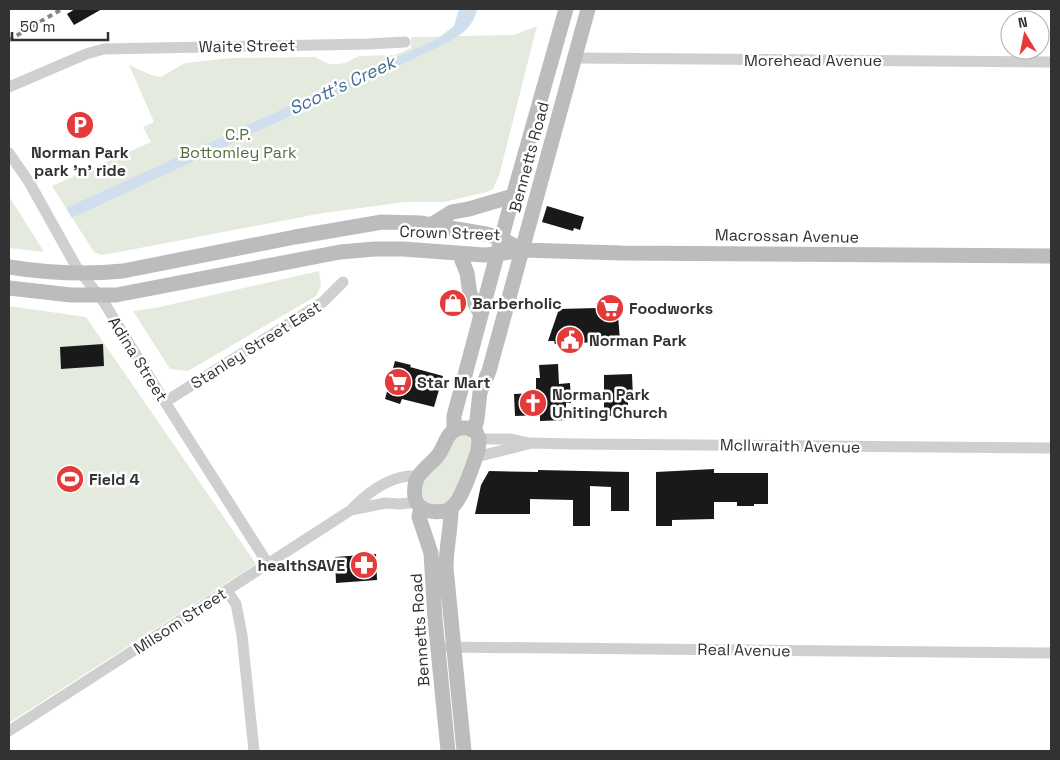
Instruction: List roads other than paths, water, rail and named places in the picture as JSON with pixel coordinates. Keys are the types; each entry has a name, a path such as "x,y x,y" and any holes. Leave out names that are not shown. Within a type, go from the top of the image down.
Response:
{"main road":[{"name":"Bennetts Road","path":"454,430 454,416 566,9"},
{"name":"Bennetts Road","path":"464,751 446,568 451,509 457,502 479,447 476,435 480,392 489,371 588,9"},
{"path":"431,225 452,212 513,196"},
{"name":"Crown Street","path":"9,267 44,272 82,274 123,271 295,237 370,224 395,222 431,225 486,234 502,239 522,250"},
{"name":"Crown Street","path":"9,288 62,294 99,295 145,290 340,252 403,248 498,254 522,250"},
{"name":"Macrossan Avenue","path":"522,250 622,253 1051,256"},
{"path":"459,252 467,273 470,294 481,315"},
{"path":"419,476 424,468 437,457 448,436 454,430 467,428 476,435"},
{"name":"Bennetts Road","path":"419,476 415,491 419,504 419,517 431,553 437,647 448,751"},
{"path":"419,504 436,512 451,509"}],"street":[{"name":"Waite Street","path":"9,87 95,51 116,48 158,53 336,48 405,42"},
{"name":"Morehead Avenue","path":"574,58 1051,62"},
{"name":"Adina Street","path":"9,153 29,182 82,274 99,295 268,564"},
{"name":"Stanley Street East","path":"165,402 323,302 343,282"},
{"name":"McIlwraith Avenue","path":"476,435 529,443 1051,448"},
{"name":"McIlwraith Avenue","path":"476,457 529,443"},
{"name":"Milsom Street","path":"9,731 351,510 366,494 383,484 408,475 419,476"},
{"name":"Milsom Street","path":"351,510 385,503 419,504"},
{"path":"226,591 236,604 242,635 254,751"},
{"name":"Real Avenue","path":"437,647 1051,653"}],"water":[{"name":"Scott's Creek","path":"459,9 477,9 473,21 466,30 445,44 72,218 66,208 437,39 454,26"}],"railway":[{"path":"9,40 62,9"}],"place":[{"name":"Norman Park park 'n' ride","path":"80,125"},
{"name":"Barberholic","path":"453,303"},
{"name":"Foodworks","path":"610,308"},
{"name":"Norman Park","path":"570,340"},
{"name":"Star Mart","path":"398,382"},
{"name":"Norman Park Uniting Church","path":"533,403"},
{"name":"Field 4","path":"70,479"},
{"name":"healthSAVE","path":"364,565"}],"park label":[{"name":"C.P. Bottomley Park","path":"238,143"}]}
